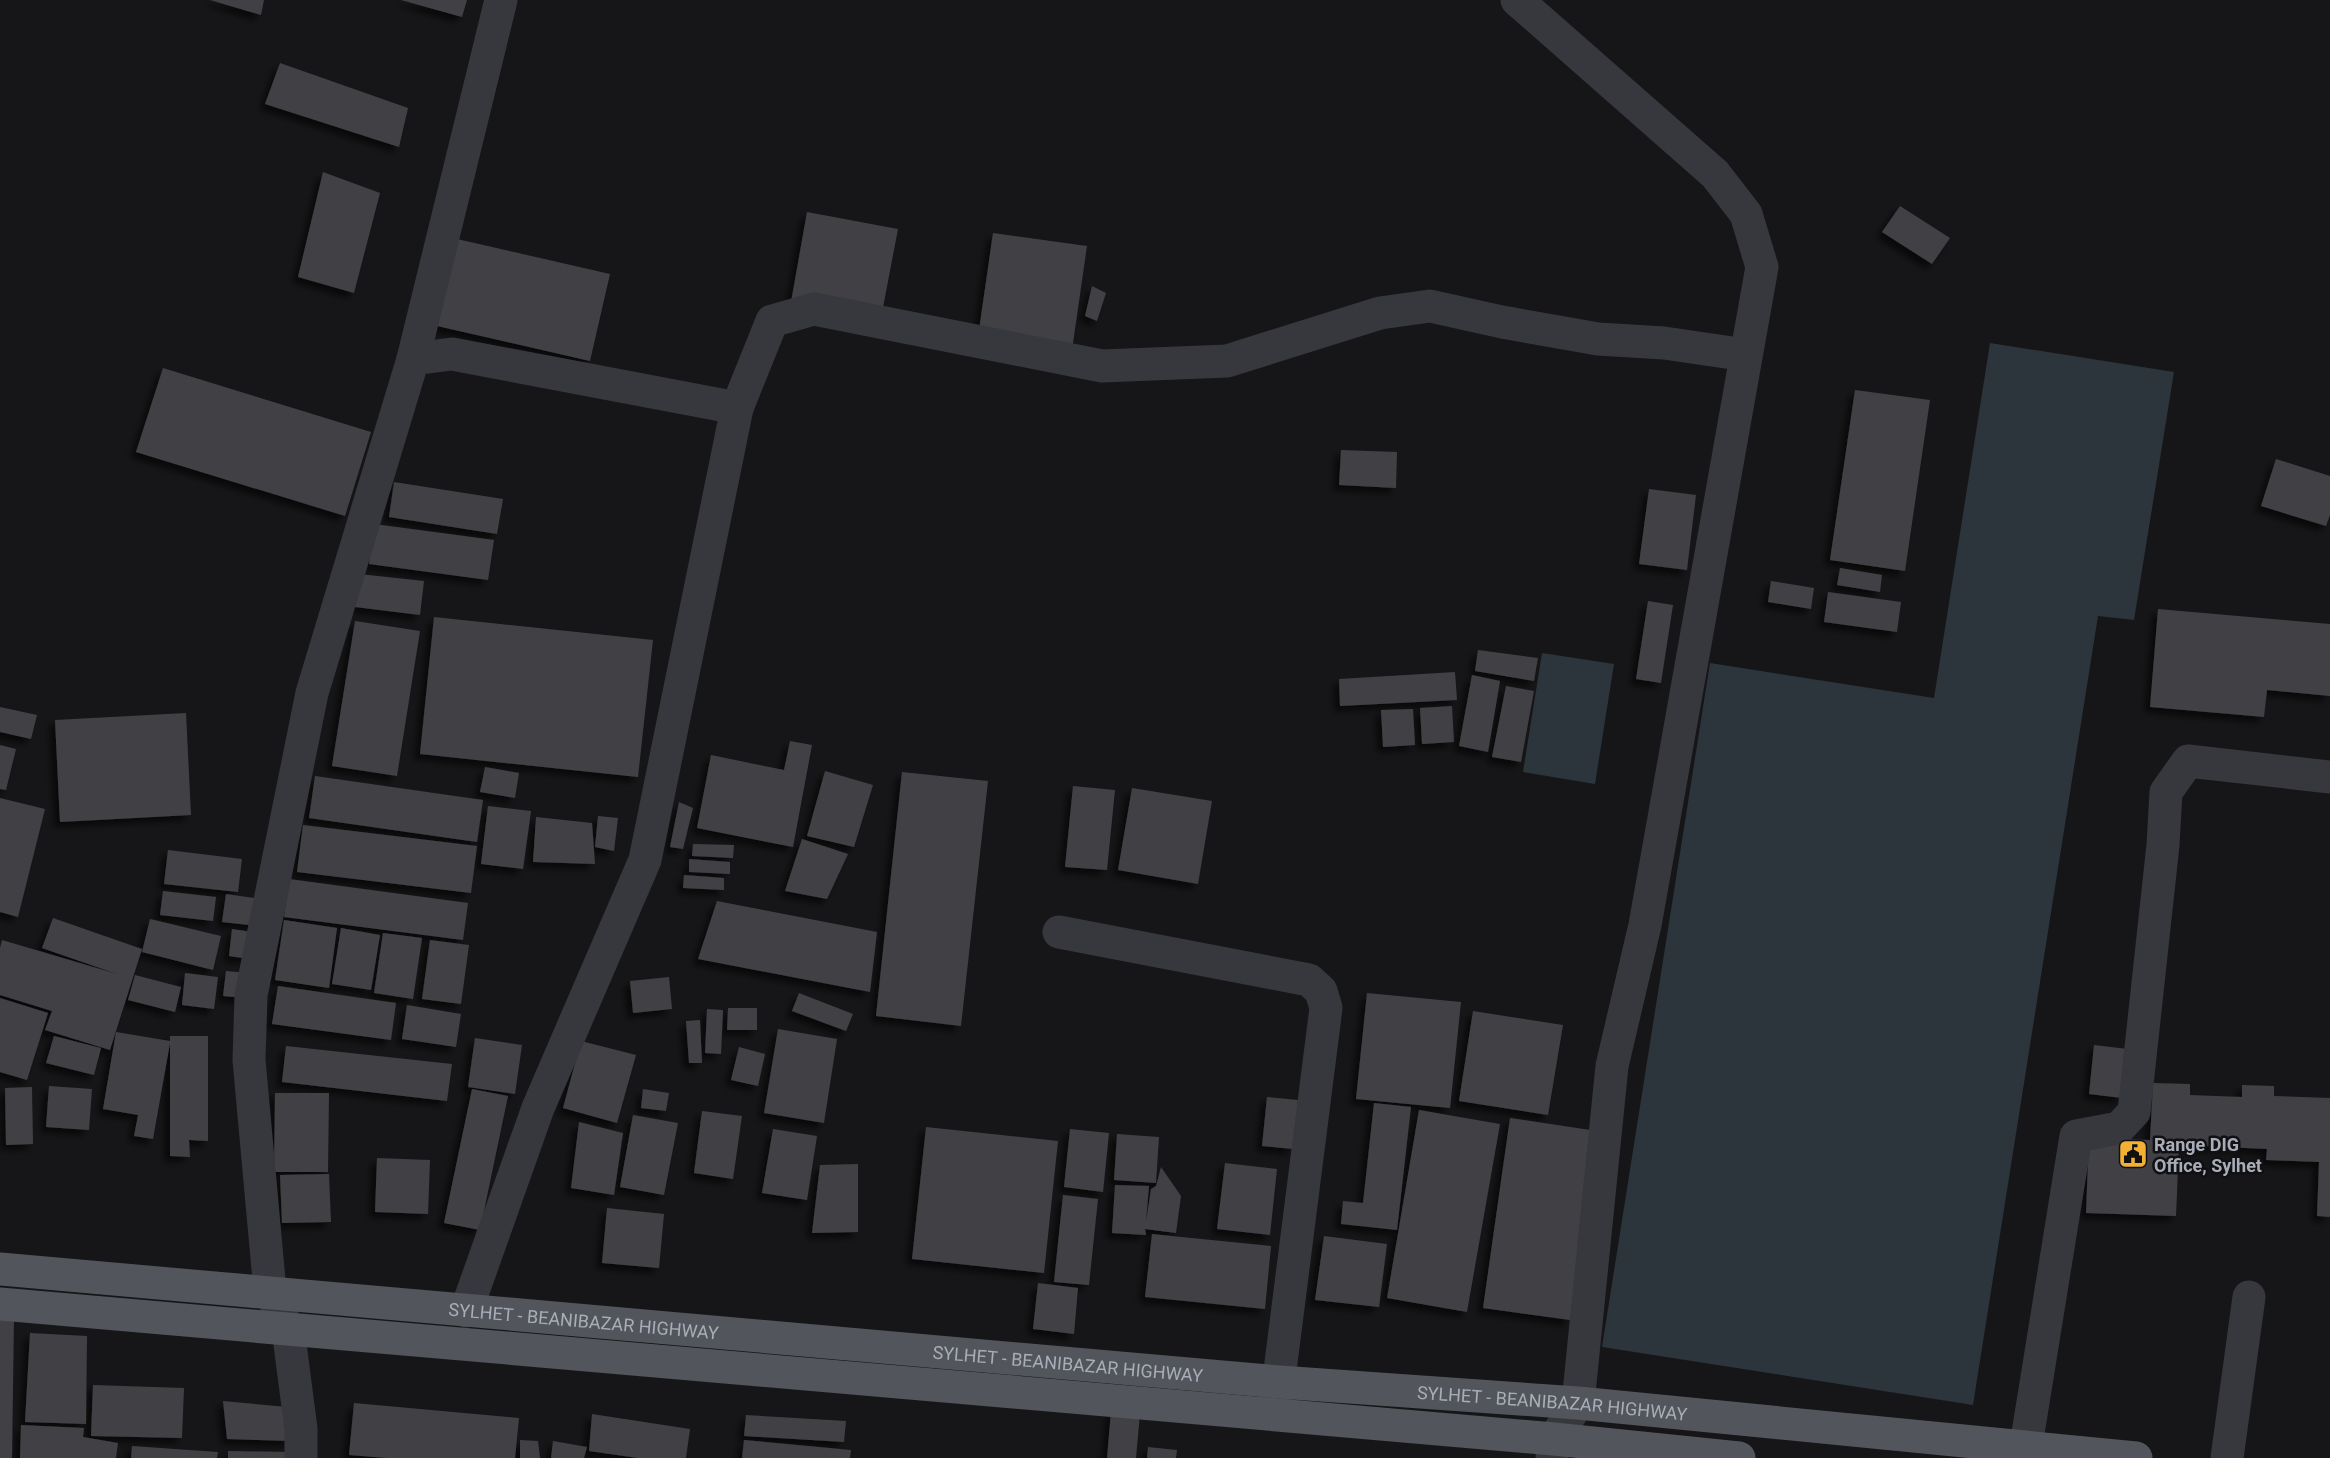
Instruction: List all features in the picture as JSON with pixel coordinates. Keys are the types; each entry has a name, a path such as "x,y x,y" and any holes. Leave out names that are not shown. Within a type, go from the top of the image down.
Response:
{"main road":[{"name":"SYLHET - BEANIBAZAR HIGHWAY","path":"0,1269 270,1291 466,1311 1279,1382 1578,1403 2025,1453 2136,1458"},
{"name":"SYLHET - BEANIBAZAR HIGHWAY","path":"0,1304 1274,1415 1553,1449 1739,1458"}],"street":[{"path":"301,1458 301,1429 288,1329 270,1291 249,1060 250,995 312,693 413,359 501,0"},
{"path":"1517,0 1715,174 1746,214 1762,267 1645,925 1612,1066 1578,1403 1553,1449"},
{"path":"466,1311 538,1108 645,860 737,408 772,321 814,309 1102,366 1227,361 1380,313 1430,306 1502,322 1598,339 1664,343 1746,355"},
{"path":"413,359 452,354 737,408"},
{"path":"2025,1453 2076,1136 2119,1128 2134,1112 2163,845 2166,792 2188,760 2330,777"},
{"path":"1059,932 1310,980 1322,991 1326,1008 1274,1415"},
{"path":"2227,1458 2249,1297"}],"shaded area":[{"path":"1990,343 2174,372 2134,620 2098,616 1973,1405 1602,1347 1710,663 1934,698"},
{"path":"1542,653 1614,664 1595,784 1523,772"}],"building":[{"path":"210,0 264,0 261,15"},
{"path":"401,0 467,0 462,17"},
{"path":"280,63 408,108 399,147 265,104"},
{"path":"323,172 380,193 354,293 298,277"},
{"path":"1900,206 1950,238 1932,264 1882,232"},
{"path":"807,212 898,229 881,318 791,302"},
{"path":"993,233 1087,246 1072,350 978,337"},
{"path":"457,239 610,274 590,361 437,326"},
{"path":"1092,286 1106,293 1097,321 1085,316"},
{"path":"163,368 371,432 345,516 136,452"},
{"path":"1855,390 1930,400 1905,571 1830,560"},
{"path":"1341,450 1397,452 1396,488 1339,485"},
{"path":"2276,459 2330,476 2330,515 2326,526 2261,506"},
{"path":"394,482 503,499 497,534 389,517"},
{"path":"1649,489 1696,495 1687,570 1639,564"},
{"path":"374,524 494,540 488,580 369,564"},
{"path":"1840,568 1882,575 1880,592 1837,585"},
{"path":"359,574 424,581 420,615 355,607"},
{"path":"1771,581 1814,588 1811,609 1768,602"},
{"path":"1828,592 1901,602 1897,632 1824,622"},
{"path":"1648,601 1673,605 1661,683 1636,679"},
{"path":"2158,609 2330,624 2330,696 2267,690 2264,717 2150,707"},
{"path":"434,617 653,640 638,777 420,754"},
{"path":"355,621 420,631 397,776 332,766"},
{"path":"1478,650 1538,658 1534,681 1475,671"},
{"path":"1455,672 1457,700 1340,706 1339,679"},
{"path":"1472,675 1500,681 1488,752 1459,746"},
{"path":"1506,686 1534,691 1521,762 1492,757"},
{"path":"1452,706 1454,742 1422,744 1420,708"},
{"path":"0,707 37,715 31,739 0,732"},
{"path":"1413,709 1415,745 1383,747 1381,710"},
{"path":"186,713 191,815 60,822 55,720"},
{"path":"790,741 812,745 793,847 697,828 711,755 784,770"},
{"path":"0,745 16,749 6,790 0,789"},
{"path":"485,767 519,773 515,798 480,792"},
{"path":"825,771 873,785 854,847 807,836"},
{"path":"902,772 988,781 961,1026 876,1016"},
{"path":"315,776 483,800 477,842 309,818"},
{"path":"1073,786 1115,790 1107,870 1065,867"},
{"path":"1132,788 1212,801 1198,884 1118,870"},
{"path":"0,798 45,809 18,917 0,912"},
{"path":"679,802 693,808 683,849 670,847"},
{"path":"488,806 531,811 523,869 481,864"},
{"path":"598,816 618,818 614,851 595,847"},
{"path":"536,817 592,823 595,864 533,862"},
{"path":"303,825 477,846 471,893 297,872"},
{"path":"802,839 848,854 827,899 785,891"},
{"path":"693,844 734,845 733,858 692,856"},
{"path":"168,850 242,859 238,892 164,884"},
{"path":"689,859 730,862 730,874 689,872"},
{"path":"684,875 724,878 724,890 683,888"},
{"path":"289,879 468,903 463,940 284,917"},
{"path":"163,891 216,897 213,921 160,915"},
{"path":"226,894 261,899 258,926 222,922"},
{"path":"717,901 877,932 870,992 698,959"},
{"path":"53,918 142,949 110,1050 45,1030 52,1011 0,995 2,940 117,974 42,948"},
{"path":"150,919 221,936 213,970 142,952"},
{"path":"284,920 337,928 329,988 275,980"},
{"path":"341,928 380,935 371,990 332,984"},
{"path":"232,929 259,933 256,960 229,956"},
{"path":"383,933 422,938 413,999 374,993"},
{"path":"430,940 469,945 461,1004 422,999"},
{"path":"226,971 248,973 245,998 223,996"},
{"path":"185,973 218,977 214,1009 182,1005"},
{"path":"135,975 181,987 175,1012 128,1000"},
{"path":"669,977 672,1009 633,1013 630,981"},
{"path":"278,986 396,1003 391,1040 272,1024"},
{"path":"799,993 853,1014 846,1031 792,1011"},
{"path":"1367,993 1461,1002 1450,1108 1356,1099"},
{"path":"0,998 48,1013 27,1080 0,1072"},
{"path":"407,1005 461,1014 456,1047 402,1039"},
{"path":"728,1008 757,1008 757,1030 727,1030"},
{"path":"707,1009 723,1010 721,1054 705,1053"},
{"path":"1473,1011 1563,1025 1548,1115 1459,1101"},
{"path":"700,1020 702,1063 689,1063 686,1021"},
{"path":"778,1029 837,1039 824,1123 764,1113"},
{"path":"116,1032 170,1041 170,1036 208,1036 208,1141 189,1140 190,1157 170,1156 170,1043 153,1139 134,1136 138,1115 103,1109"},
{"path":"54,1036 101,1048 94,1075 46,1063"},
{"path":"475,1038 522,1045 515,1094 468,1087"},
{"path":"581,1041 636,1055 617,1123 563,1108"},
{"path":"2094,1045 2128,1049 2122,1098 2089,1094"},
{"path":"286,1046 452,1064 447,1101 282,1082"},
{"path":"739,1047 765,1054 758,1086 731,1080"},
{"name":"Range DIG Office, Sylhet","path":"2153,1083 2190,1084 2190,1095 2242,1097 2242,1085 2274,1086 2274,1096 2330,1098 2330,1217 2317,1216 2319,1162 2266,1160 2267,1149 2179,1145 2176,1216 2086,1213 2089,1138 2150,1140"},
{"path":"49,1086 92,1089 89,1130 46,1127"},
{"path":"32,1087 33,1144 6,1145 5,1088"},
{"path":"472,1089 508,1096 480,1230 444,1223"},
{"path":"643,1089 669,1093 666,1111 641,1108"},
{"path":"275,1093 329,1093 328,1172 274,1172"},
{"path":"1267,1097 1298,1100 1293,1149 1262,1146"},
{"path":"1374,1103 1411,1107 1397,1230 1341,1224 1343,1201 1363,1203"},
{"path":"1419,1110 1500,1124 1467,1312 1387,1298"},
{"path":"702,1111 742,1116 733,1179 694,1173"},
{"path":"633,1115 678,1123 664,1195 620,1187"},
{"path":"1510,1118 1597,1131 1570,1320 1483,1308"},
{"path":"579,1122 623,1133 614,1195 571,1188"},
{"path":"926,1127 1058,1141 1044,1273 912,1259"},
{"path":"773,1129 817,1136 807,1200 762,1193"},
{"path":"1070,1129 1109,1133 1103,1192 1064,1187"},
{"path":"1117,1134 1159,1137 1156,1183 1114,1180"},
{"path":"377,1158 430,1160 428,1214 375,1212"},
{"path":"1225,1163 1277,1169 1270,1235 1217,1229"},
{"path":"858,1164 858,1232 812,1233 820,1165"},
{"path":"1161,1167 1181,1196 1176,1233 1145,1229 1146,1235 1112,1233 1115,1185 1149,1186 1146,1222 1151,1189 1156,1186"},
{"path":"329,1174 331,1222 282,1223 280,1175"},
{"path":"1063,1195 1098,1199 1089,1285 1054,1282"},
{"path":"607,1208 664,1214 659,1268 602,1263"},
{"path":"1152,1234 1271,1246 1265,1309 1145,1297"},
{"path":"1324,1236 1387,1244 1379,1307 1315,1300"},
{"path":"1038,1283 1078,1288 1074,1334 1033,1329"},
{"path":"0,1316 14,1317 12,1458 0,1458"},
{"path":"30,1333 87,1336 86,1424 25,1422"},
{"path":"93,1385 184,1388 182,1438 91,1436"},
{"path":"223,1401 287,1407 291,1441 227,1439"},
{"path":"354,1403 519,1418 515,1458 387,1458 349,1455"},
{"path":"1111,1411 1140,1413 1136,1458 1107,1458"},
{"path":"592,1414 690,1429 686,1458 638,1458 589,1451"},
{"path":"746,1415 846,1421 844,1442 744,1436"},
{"path":"21,1425 84,1428 83,1437 118,1443 116,1458 20,1458"},
{"path":"520,1440 538,1441 540,1458 520,1458"},
{"path":"744,1440 851,1450 850,1458 742,1458"},
{"path":"553,1441 587,1447 584,1458 551,1458"},
{"path":"132,1446 218,1452 217,1458 131,1458"},
{"path":"1148,1447 1177,1450 1176,1458 1147,1458"},
{"path":"228,1451 293,1452 293,1458 228,1458"}],"place":[{"name":"Range DIG Office, Sylhet","path":"2133,1154"}]}
